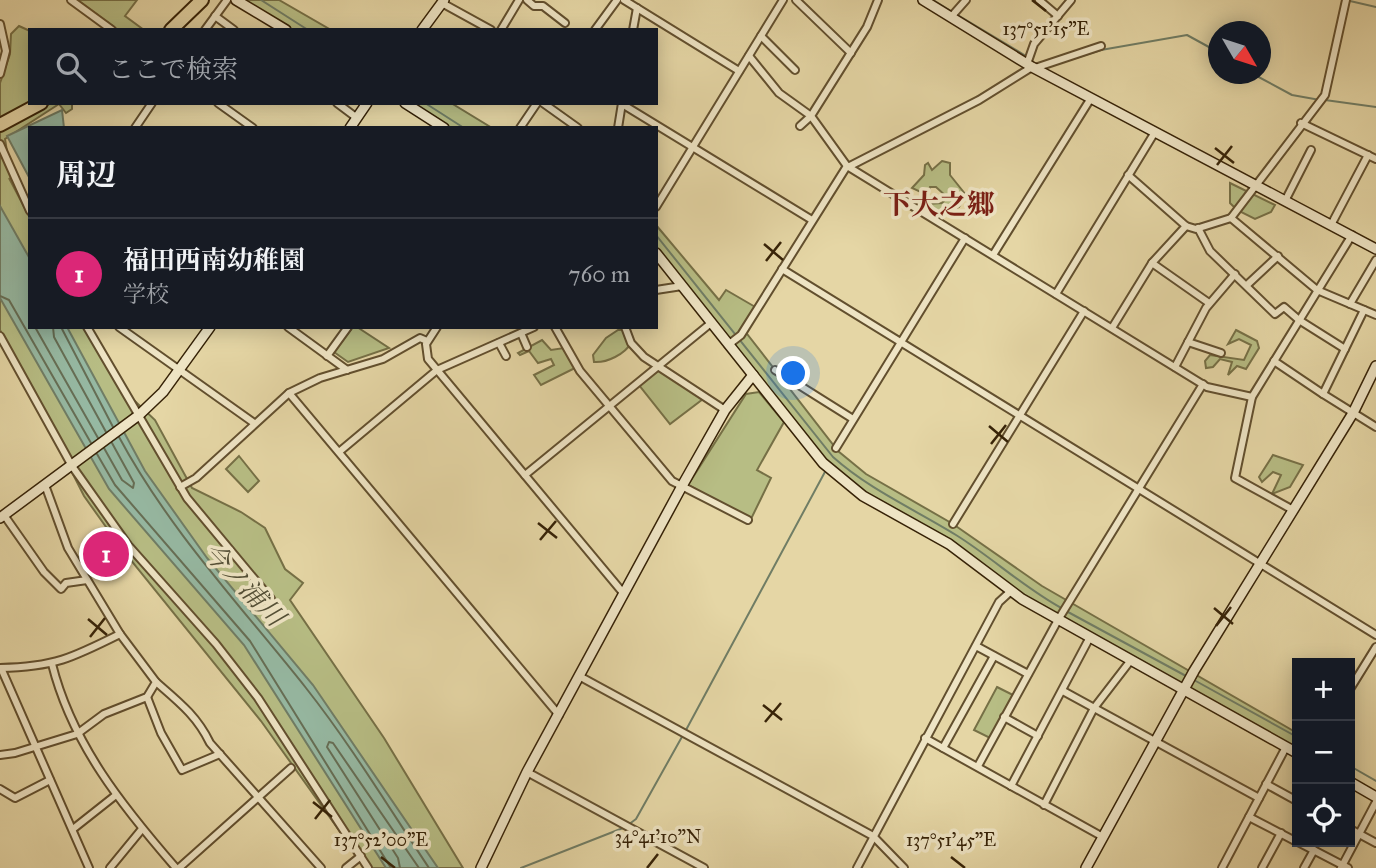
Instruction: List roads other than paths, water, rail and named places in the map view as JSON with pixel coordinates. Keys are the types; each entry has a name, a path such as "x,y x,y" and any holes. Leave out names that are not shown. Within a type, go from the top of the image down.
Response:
{"highway":[{"path":"173,28 202,0"},
{"path":"0,125 37,105"}],"street":[{"path":"71,0 108,28"},
{"path":"206,28 227,0"},
{"path":"236,0 283,28"},
{"path":"503,28 519,0"},
{"path":"527,0 534,6 543,6 565,23"},
{"path":"596,28 617,0"},
{"path":"624,0 740,71"},
{"path":"658,205 783,0"},
{"path":"796,0 851,53"},
{"path":"800,126 811,116 851,53 867,27 870,14 878,0"},
{"path":"923,0 1031,67 1376,249"},
{"path":"951,17 966,0"},
{"path":"1039,0 1058,16"},
{"path":"1031,67 1034,44 1071,0"},
{"path":"1128,175 1186,226 1198,228 1231,218 1325,94 1346,0"},
{"path":"423,28 443,1 488,28"},
{"path":"633,28 637,8"},
{"path":"215,16 231,28"},
{"path":"0,24 5,51 0,74"},
{"path":"761,36 795,70"},
{"path":"730,343 741,334 847,166 979,100 1031,67 1101,46"},
{"path":"749,56 779,93 811,116 847,166 1213,390 1252,397"},
{"path":"993,256 1091,98"},
{"path":"136,126 151,105"},
{"path":"221,105 250,126"},
{"path":"340,105 357,118"},
{"path":"351,126 366,105"},
{"path":"408,105 441,126"},
{"path":"521,126 536,105"},
{"path":"547,105 575,126"},
{"path":"618,126 622,105"},
{"path":"624,105 812,220"},
{"path":"1301,123 1376,159"},
{"path":"1056,294 1155,132"},
{"path":"0,144 28,207"},
{"path":"1285,201 1311,150"},
{"path":"1331,225 1368,155"},
{"path":"1231,218 1317,290 1376,315"},
{"path":"1112,328 1152,263 1186,226"},
{"path":"1198,228 1210,251 1275,314 1284,307 1299,320 1345,349"},
{"path":"1293,510 1235,478 1252,397 1352,235"},
{"path":"836,448 965,238"},
{"path":"658,256 834,474 863,496 949,544 1011,591 1292,750"},
{"path":"1247,285 1278,256"},
{"path":"1350,304 1376,260"},
{"path":"1152,263 1209,303"},
{"path":"782,269 1376,635"},
{"path":"1175,368 1209,303 1235,274"},
{"path":"658,289 682,286"},
{"path":"1323,394 1364,310"},
{"path":"953,524 1084,311"},
{"path":"525,475 712,323"},
{"path":"88,329 180,486 271,599"},
{"path":"93,329 94,340"},
{"path":"122,329 254,423"},
{"path":"87,580 66,583 61,589 2,516 138,416 180,370 209,329"},
{"path":"291,329 347,370"},
{"path":"327,356 347,329"},
{"path":"436,329 427,341 426,353 437,370 624,594"},
{"path":"339,452 437,370 529,329"},
{"path":"556,329 580,372 672,481 748,520"},
{"path":"626,329 637,351 725,410"},
{"path":"520,333 527,347"},
{"path":"0,336 73,465 128,545 216,644 258,698 368,868"},
{"path":"180,486 196,478 289,393 320,378 383,359 420,338 427,341"},
{"path":"1188,342 1221,353"},
{"path":"499,343 506,356"},
{"path":"1274,361 1376,428"},
{"path":"1086,868 1184,689 1353,413 1376,366"},
{"path":"775,370 853,419"},
{"path":"481,868 527,772 682,486 725,410 752,375"},
{"path":"978,766 1059,618 1203,384"},
{"path":"289,393 558,715"},
{"path":"45,485 68,548 120,634 156,682 183,703 200,723 210,743 321,868"},
{"path":"857,868 999,602 1011,591"},
{"path":"89,868 1,668 52,664 120,634"},
{"path":"1011,786 1090,637"},
{"path":"976,646 1028,674"},
{"path":"1355,681 1376,647"},
{"path":"943,748 994,656"},
{"path":"1044,805 1094,708 1131,660"},
{"path":"52,664 61,698 76,734 116,795 142,829 178,868 291,768"},
{"path":"579,676 873,836 904,868"},
{"path":"0,755 35,748 76,734 104,714 147,697 156,682"},
{"path":"1063,691 1259,798"},
{"path":"147,697 161,733 182,770 220,754"},
{"path":"1004,718 1038,736"},
{"path":"925,738 1103,837"},
{"path":"1222,868 1286,747"},
{"path":"527,772 704,868"},
{"path":"0,789 15,798 50,780"},
{"path":"1266,784 1292,798"},
{"path":"1308,847 1344,867 1376,799 1353,784"},
{"path":"73,829 116,795"},
{"path":"1249,817 1292,839"},
{"path":"110,868 142,829"},
{"path":"1355,832 1376,843"},
{"path":"1262,868 1281,833"},
{"path":"1304,868 1314,850"},
{"path":"346,868 361,856"}],"water":[{"path":"62,110 64,126 28,126"},
{"path":"28,126 28,175 7,136"},
{"path":"0,206 28,255 28,329 68,329 145,471 207,558 313,685 438,868 386,868 244,645 109,489 0,298"}],"waterway":[{"path":"261,0 305,28"},
{"path":"933,0 951,11"},
{"path":"1350,1 1376,7"},
{"path":"956,14 1026,56"},
{"path":"1053,65 1101,50 1187,35 1208,47"},
{"path":"1271,84 1292,95 1320,100"},
{"path":"1325,100 1376,107"},
{"path":"428,105 461,126"},
{"path":"658,238 833,457 877,489 970,544 1035,592 1063,609"},
{"path":"686,730 826,470"},
{"path":"1068,612 1186,676"},
{"path":"1194,680 1292,734"},
{"path":"628,825 636,819 683,735"},
{"path":"1355,769 1376,781"},
{"path":"521,868 623,828"}],"place":[{"name":"福田西南幼稚園","path":"106,554"}],"district":[{"name":"下大之郷","path":"939,204"}],"water label":[{"name":"今ノ浦川","path":"244,584"}]}
